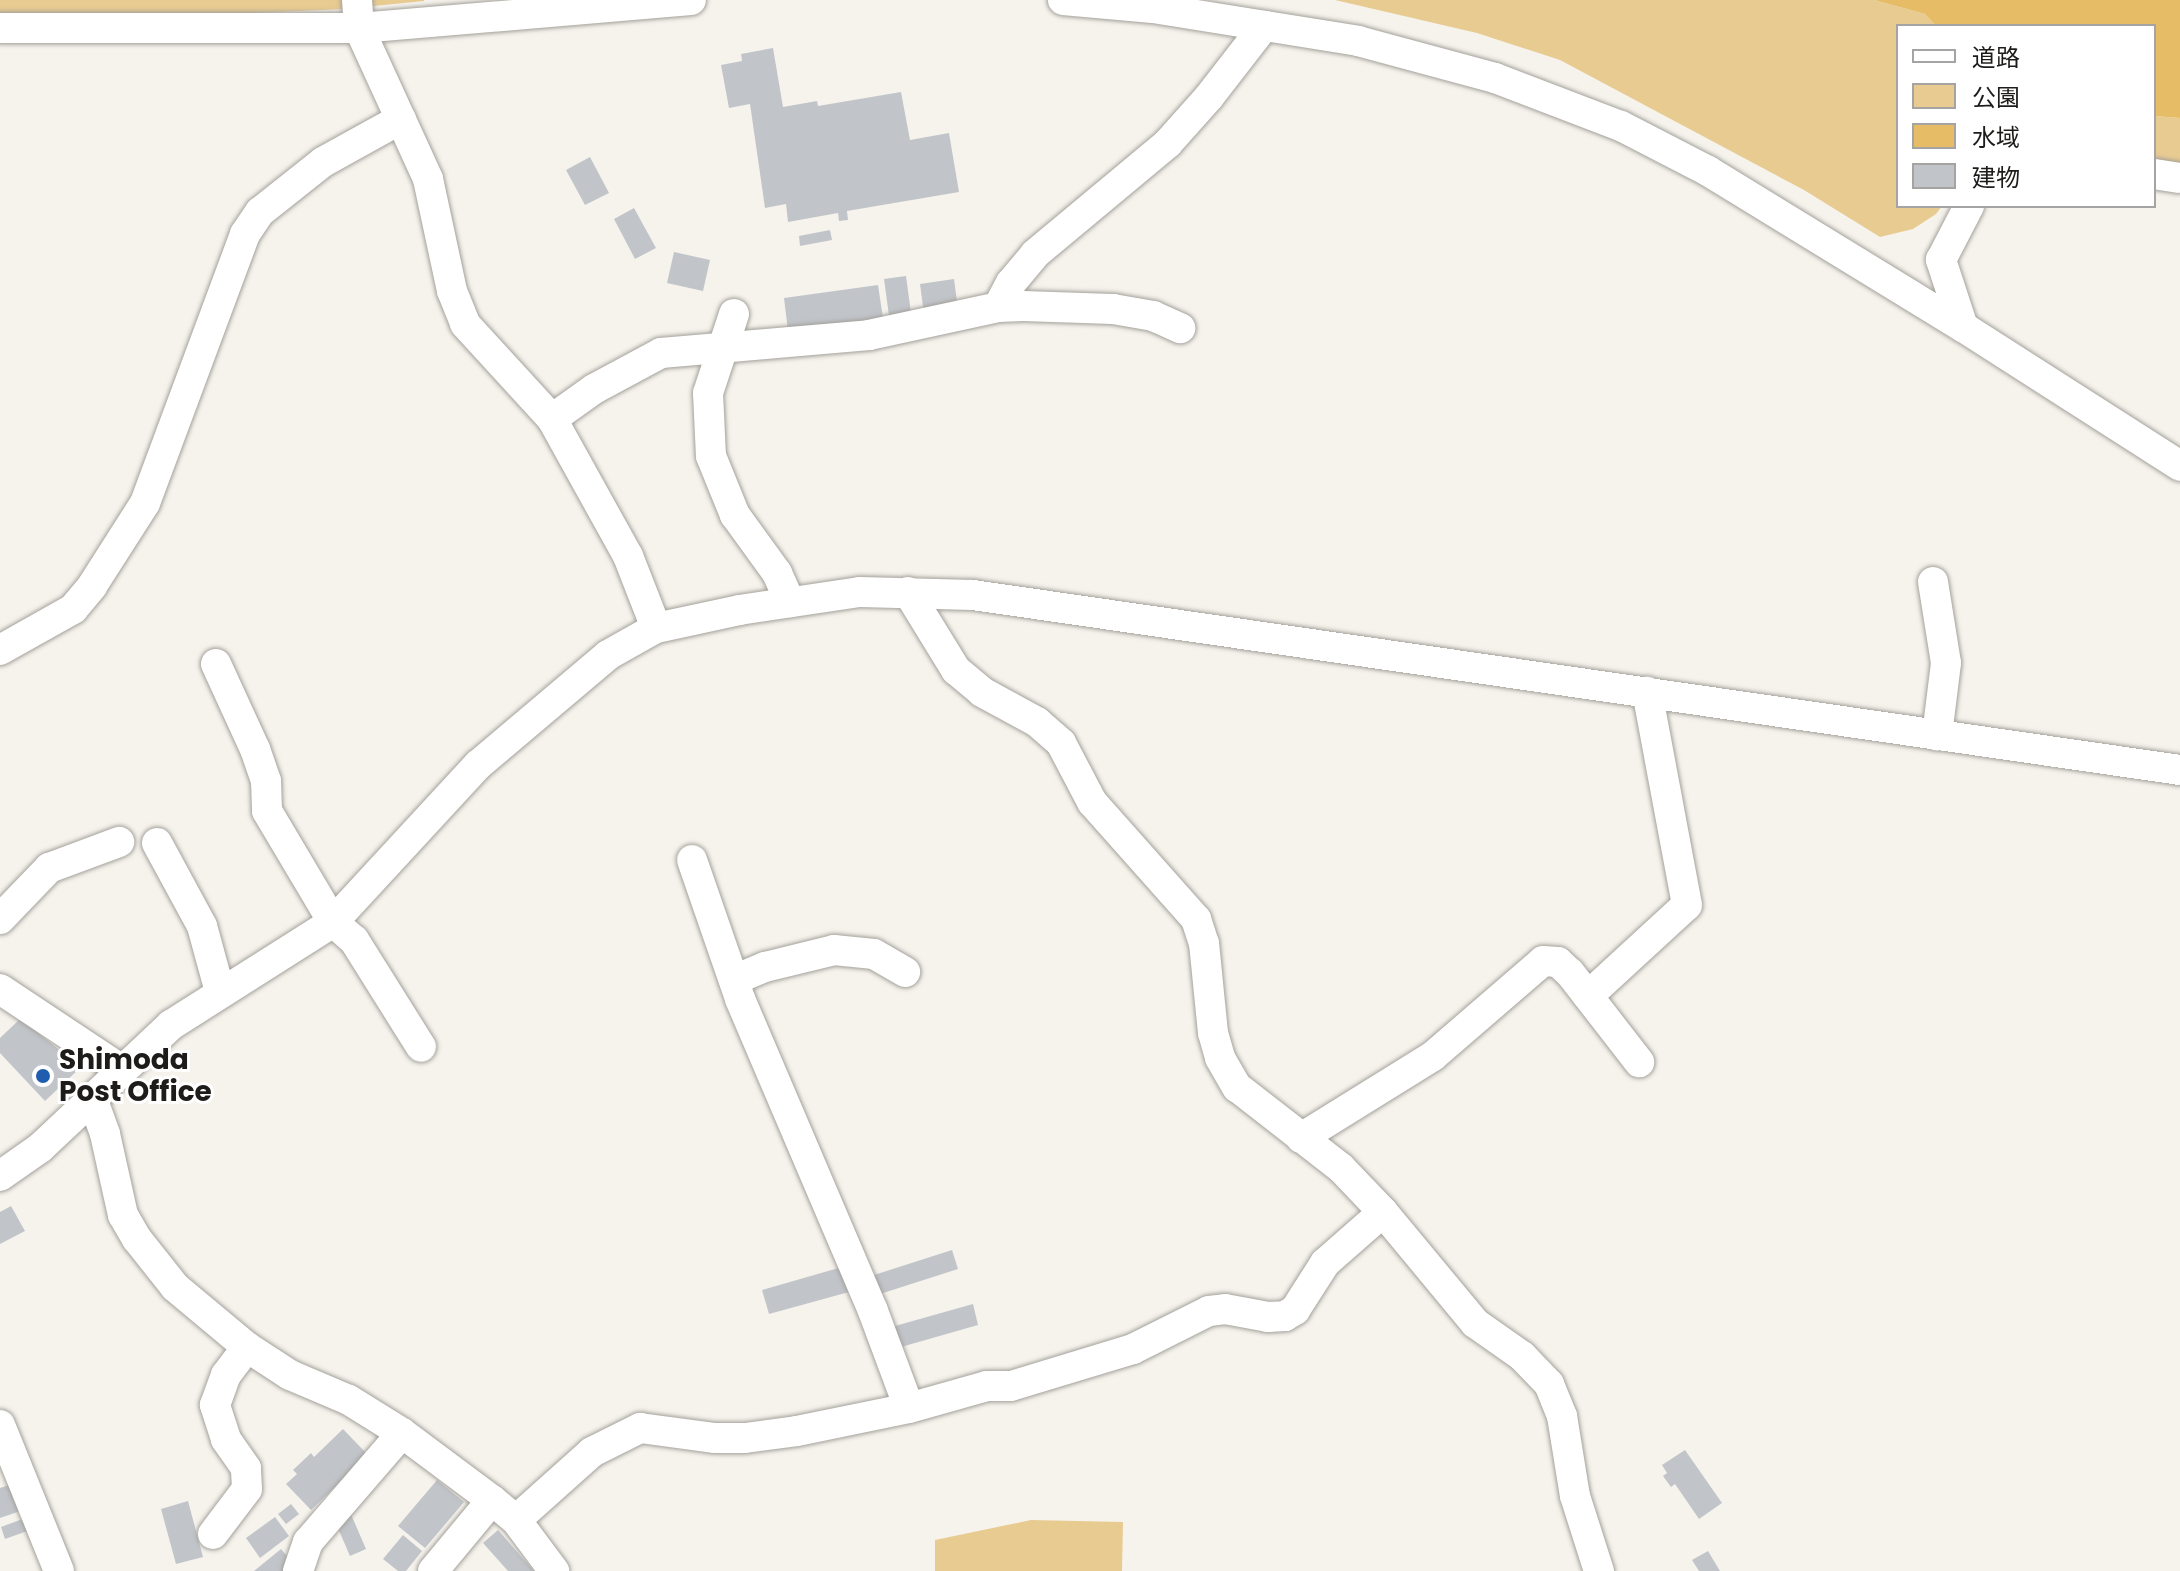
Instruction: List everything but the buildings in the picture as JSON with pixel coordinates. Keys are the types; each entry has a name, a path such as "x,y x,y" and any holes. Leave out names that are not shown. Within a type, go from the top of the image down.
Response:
{"street":[{"path":"0,28 691,0"},
{"path":"1063,0 1153,8 1358,41 1495,78 1621,126 1708,171 1963,327 2180,466"},
{"path":"359,14 428,179 452,291 465,324 552,419 628,556 656,628"},
{"path":"998,307 1011,283 1035,254 1168,143 1209,97 1264,26"},
{"path":"0,650 73,609 92,586 145,503 245,234 260,212 323,162 401,119"},
{"path":"2156,174 2180,178"},
{"path":"1963,327 1941,260 1968,208"},
{"path":"552,419 642,360 661,353 869,335 998,307 1113,309 1153,316 1180,328"},
{"path":"734,314 708,393 711,456 735,515 777,573 790,602"},
{"path":"1933,582 1946,663 1937,735"},
{"path":"0,1176 40,1148 171,1025 333,922 478,765 608,655 656,628 790,602 860,592 973,595 2180,770"},
{"path":"908,592 956,670 982,692 1037,722 1061,743 1092,802 1196,919 1204,943 1213,1033 1220,1058 1237,1087 1341,1168 1383,1212 1475,1323 1522,1356 1549,1384 1562,1416 1575,1496 1599,1571"},
{"path":"216,664 255,749 266,781 267,811 333,922 354,940 421,1047"},
{"path":"1588,996 1687,905 1647,692"},
{"path":"0,919 49,868 119,842"},
{"path":"157,843 202,926 220,992"},
{"path":"692,860 734,980 873,1311 909,1408"},
{"path":"734,980 776,963 834,950 874,954 905,972"},
{"path":"1301,1138 1433,1056 1543,961 1558,962 1639,1062"},
{"path":"0,989 122,1070"},
{"path":"92,1098 105,1134 123,1215 137,1239 175,1287 247,1347 290,1375 349,1400 402,1433 492,1500 516,1520 554,1571"},
{"path":"516,1520 592,1452 640,1428 745,1438 909,1408 987,1386 1011,1386 1133,1349 1209,1311 1225,1309 1268,1317 1285,1316 1295,1310 1325,1263 1383,1212"},
{"path":"213,1534 247,1489 246,1468 226,1439 215,1405 226,1375 247,1347"},
{"path":"0,1425 59,1571"},
{"path":"298,1571 308,1542 402,1433"},
{"path":"433,1571 492,1500"}],"green space":[{"path":"0,0 424,1 343,9 165,17 0,16"},
{"path":"1335,0 1874,0 1925,14 1934,24 1896,24 1896,208 1940,208 1913,229 1880,237 1804,190 1560,60 1477,33"},
{"path":"2156,116 2180,118 2180,169 2156,165"},
{"path":"1031,1520 1123,1522 1122,1571 935,1571 935,1540"}],"water":[{"path":"1874,0 2180,0 2180,118 2156,116 2156,24 1934,24 1925,14"}],"place":[{"name":"Shimoda Post Office","path":"43,1076"}]}
